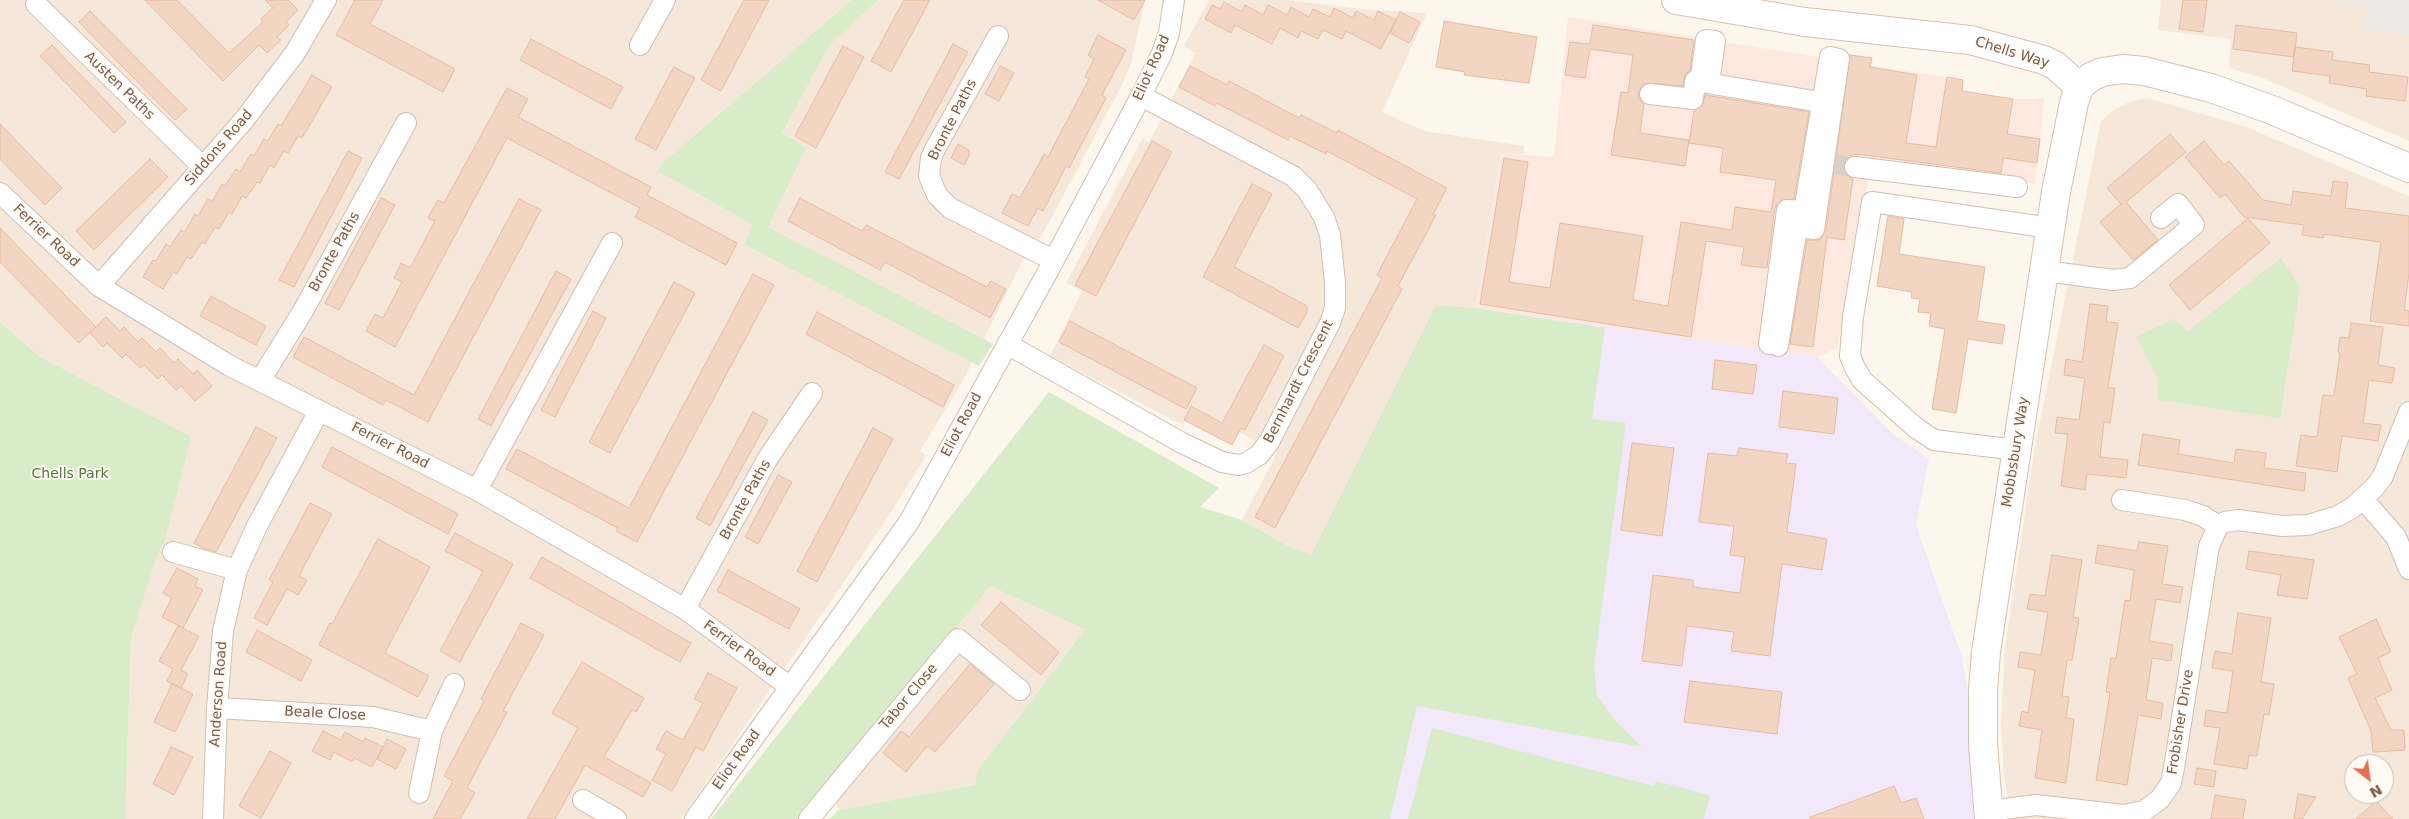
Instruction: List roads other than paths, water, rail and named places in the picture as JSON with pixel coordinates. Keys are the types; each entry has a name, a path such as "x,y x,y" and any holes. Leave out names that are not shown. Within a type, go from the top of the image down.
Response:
{"street":[{"name":"Siddons Road","path":"99,286 244,120 295,53 326,0"},
{"path":"640,45 664,0"},
{"name":"Eliot Road","path":"695,819 909,522 1054,260 1141,96 1162,53 1169,33 1174,0"},
{"name":"Chells Way","path":"1676,0 1805,22 1970,40 2030,56 2056,66 2079,87"},
{"name":"Austen Paths","path":"36,4 203,167"},
{"path":"1711,34 1716,6"},
{"path":"1836,50 1854,27"},
{"name":"Bronte Paths","path":"998,36 935,149 931,158 929,176 937,195 950,208 1054,260"},
{"path":"2079,87 2091,77 2112,69 2144,72 2201,85 2272,110 2409,168"},
{"path":"1650,94 1693,99 1695,81 1827,104"},
{"name":"Mobbsbury Way","path":"1989,815 1983,744 1983,690 1988,637 2051,228 2074,104 2079,87"},
{"name":"Bernhardt Crescent","path":"1007,344 1182,443 1222,462 1238,465 1246,463 1259,455 1269,442 1330,322 1335,308 1330,235 1324,217 1307,190 1293,176 1141,96"},
{"path":"1801,219 1827,164 1827,104"},
{"path":"1774,345 1827,104"},
{"name":"Bronte Paths","path":"261,379 303,311 406,123"},
{"path":"1855,167 2017,187"},
{"name":"Ferrier Road","path":"0,193 99,286 230,366 261,379 319,411 477,490 685,609 790,687"},
{"path":"2017,450 1934,440 1916,428 1874,391 1855,368 1850,356 1853,317 1872,202 2051,228"},
{"path":"2045,271 2113,280 2130,278 2194,225 2178,204 2161,218"},
{"path":"477,490 612,243"},
{"name":"Bronte Paths","path":"685,609 768,458 812,393"},
{"name":"Anderson Road","path":"213,819 217,708 223,631 237,570 257,526 319,411"},
{"path":"2122,500 2185,510 2203,516 2218,526 2225,522 2238,520 2282,526 2308,525 2338,516 2363,499 2383,476 2409,412"},
{"path":"2363,499 2396,537 2409,569"},
{"name":"Frobisher Drive","path":"1989,815 2021,806 2050,805 2123,815 2144,811 2160,799 2170,783 2174,768 2209,546 2218,526"},
{"path":"173,552 237,570"},
{"name":"Tabor Close","path":"809,819 958,638 1020,690"},
{"path":"419,793 432,731 454,684"},
{"name":"Beale Close","path":"217,708 372,717 432,731"},
{"path":"583,800 616,819"}],"tunnel":[{"path":"1830,164 1855,167"}],"park label":[{"name":"Chells Park","path":"70,474"}]}
